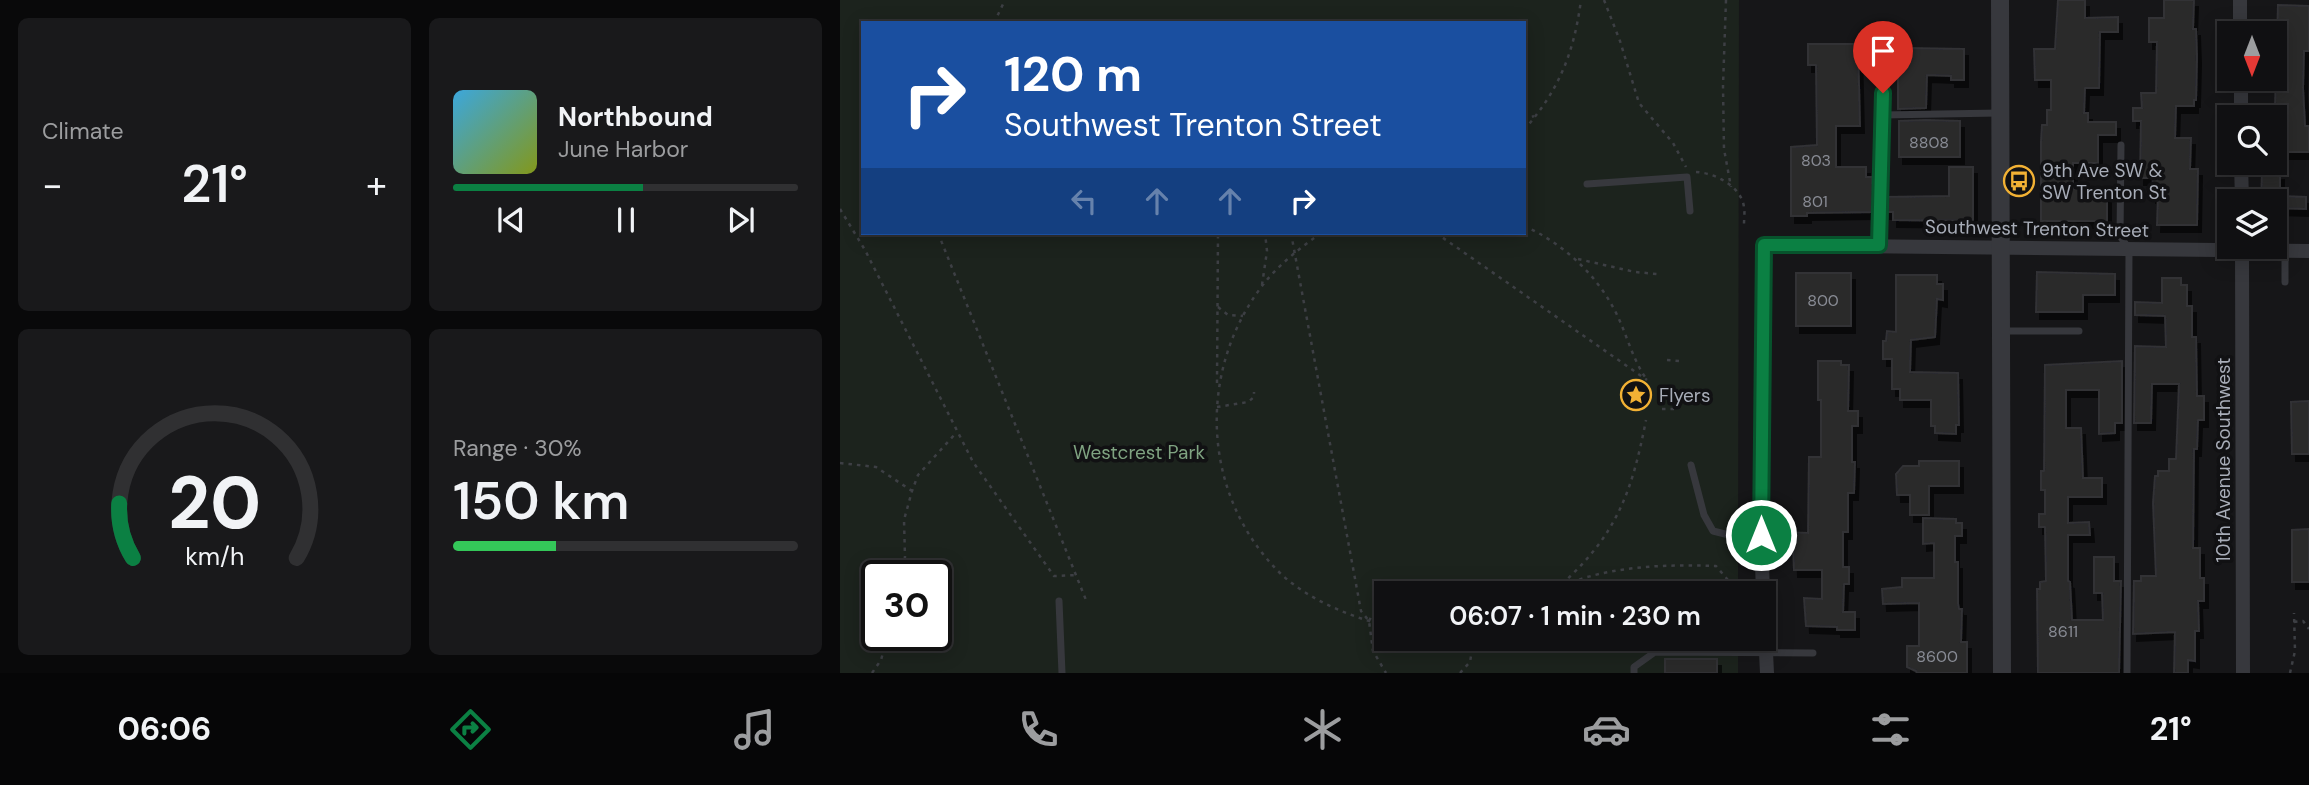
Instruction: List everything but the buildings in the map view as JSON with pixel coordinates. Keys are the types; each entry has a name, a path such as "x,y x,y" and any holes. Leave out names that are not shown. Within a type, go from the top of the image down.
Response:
{"street":[{"path":"2000,0 2002,673"},
{"path":"2240,0 2241,21"},
{"name":"Southwest Trenton Street","path":"1761,535 1764,245 2217,248"},
{"name":"Southwest Trenton Street","path":"2287,250 2309,251"},
{"name":"10th Avenue Southwest","path":"2242,259 2243,673"},
{"path":"1761,535 1763,581"},
{"path":"1766,653 1766,673"}],"lane":[{"path":"1879,245 1884,49"},
{"path":"1882,115 2000,113"},
{"path":"2121,145 2120,236 2129,249 2127,673"},
{"path":"1587,184 1687,175 1690,211"},
{"path":"2285,259 2285,282"},
{"path":"2001,331 2079,331"},
{"path":"1691,466 1704,515 1713,531 1729,535 1761,535"},
{"path":"1059,601 1062,673"},
{"path":"1634,673 1634,667 1656,652 1813,653"}],"path":[{"path":"995,21 1005,0"},
{"path":"1526,128 1552,93 1565,67 1581,0"},
{"path":"1604,0 1639,103 1673,143 1683,159 1687,175 1712,174 1731,187 1744,204 1744,224"},
{"path":"1726,0 1724,149 1731,187"},
{"path":"1526,119 1537,115"},
{"path":"840,209 865,250 973,462 1054,576 1077,575"},
{"path":"1526,227 1575,258 1598,265 1657,274"},
{"path":"939,235 1086,600"},
{"path":"1218,235 1216,442 1228,491 1257,547 1283,576 1325,604 1374,622"},
{"path":"1262,285 1268,251 1265,235"},
{"path":"1292,235 1361,611 1369,621 1373,651 1386,673"},
{"path":"1217,389 1222,367 1242,316 1262,285 1295,251 1318,235"},
{"path":"1439,235 1647,380 1637,366 1613,307 1575,258"},
{"path":"1217,307 1228,315 1242,316"},
{"path":"1667,360 1680,361"},
{"path":"1217,407 1248,402 1254,397 1254,392"},
{"path":"1662,409 1676,409"},
{"path":"1566,581 1584,564 1610,530 1627,498 1646,420"},
{"path":"904,560 904,520 918,475 956,433"},
{"path":"840,463 876,467 912,491"},
{"path":"1579,581 1609,572 1692,565 1716,566 1729,581"},
{"path":"2290,673 2295,652 2294,613"},
{"path":"1369,621 1374,614"},
{"path":"2294,622 2302,621 2309,629"},
{"path":"872,673 884,651"},
{"path":"1460,673 1470,662 1472,651"}],"green space":[{"name":"Westcrest Park","path":"840,0 1739,0 1738,581 1374,581 1374,651 1738,651 1738,673 840,673"}],"place":[{"name":"9th Ave SW & SW Trenton St","path":"2019,181"},
{"name":"Flyers","path":"1636,395"}],"route":[{"path":"1761,535 1764,245 1879,245 1883,93"}]}
